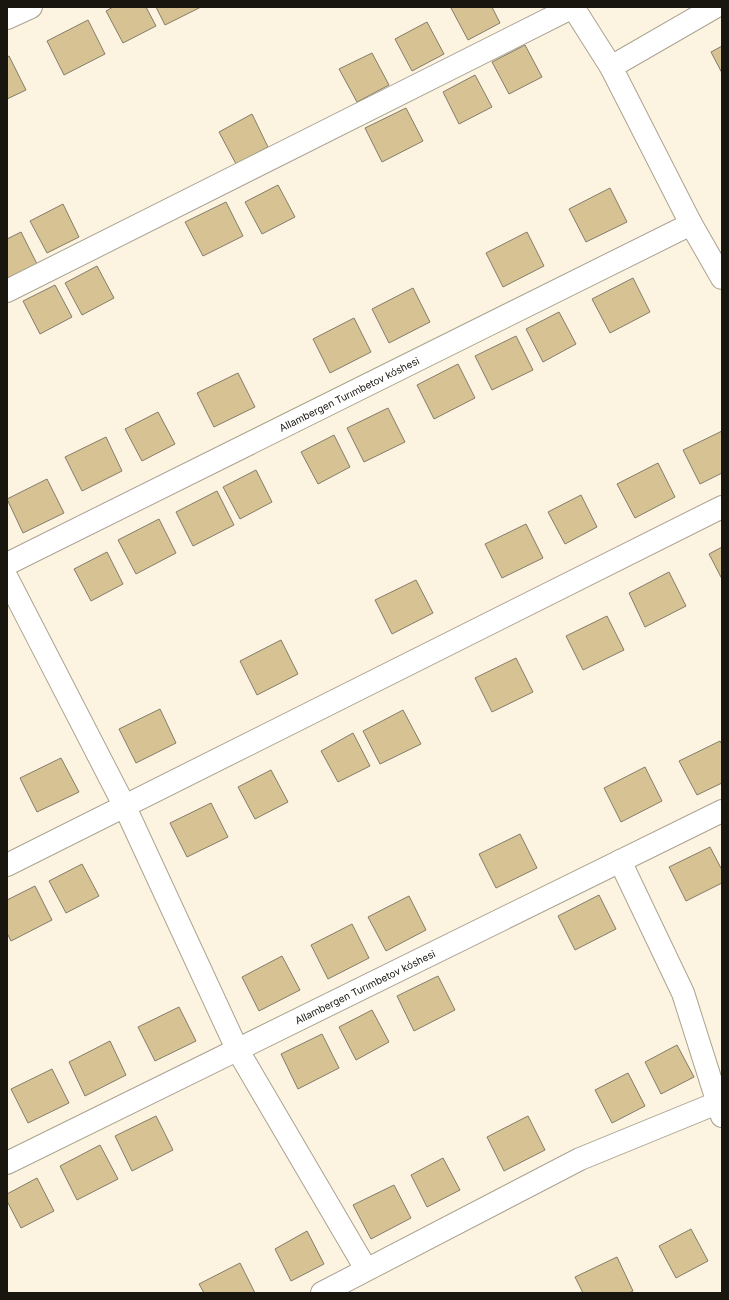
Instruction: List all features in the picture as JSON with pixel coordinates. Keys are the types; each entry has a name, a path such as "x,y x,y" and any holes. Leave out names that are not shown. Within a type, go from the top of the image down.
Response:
{"street":[{"path":"7,18 31,7"},
{"path":"7,291 573,7 611,67 691,224 722,278"},
{"path":"611,67 715,7"},
{"name":"Allambergen Turımbetov kóshesi","path":"7,564 691,224"},
{"path":"7,865 722,507"},
{"path":"7,578 125,807 237,1049 366,1268"},
{"name":"Allambergen Turımbetov kóshesi","path":"7,1163 722,811"},
{"path":"322,1293 366,1268 580,1159 720,1110 683,993 620,861"}],"building":[{"path":"113,7 146,7 156,26 123,43 106,11"},
{"path":"156,7 201,7 165,25"},
{"path":"492,7 500,23 468,40 451,8"},
{"path":"88,20 105,54 64,75 47,41"},
{"path":"427,22 444,54 412,71 395,39"},
{"path":"525,45 542,77 509,94 492,62"},
{"path":"722,46 722,73 711,52"},
{"path":"372,53 389,85 357,102 339,69"},
{"path":"9,56 26,90 7,99 7,57"},
{"path":"475,75 492,107 459,124 443,92"},
{"path":"406,108 423,141 382,162 365,128"},
{"path":"252,114 268,147 236,164 219,132"},
{"path":"278,185 295,217 262,234 245,202"},
{"path":"610,188 627,222 586,242 569,209"},
{"path":"226,202 243,236 203,256 185,222"},
{"path":"63,204 79,237 47,253 30,221"},
{"path":"21,232 38,266 7,282 7,239"},
{"path":"527,232 544,266 503,287 486,253"},
{"path":"97,266 114,298 82,315 65,283"},
{"path":"633,278 650,312 610,333 592,299"},
{"path":"55,285 72,317 40,334 23,301"},
{"path":"413,288 430,322 389,343 372,309"},
{"path":"559,312 576,344 543,362 526,329"},
{"path":"354,318 371,352 330,373 313,339"},
{"path":"516,336 533,370 492,390 475,356"},
{"path":"458,364 475,398 434,419 417,385"},
{"path":"238,373 255,407 214,427 197,393"},
{"path":"388,408 405,442 364,462 347,428"},
{"path":"158,412 175,444 142,461 125,429"},
{"path":"722,431 722,473 700,484 683,450"},
{"path":"334,435 350,467 318,484 301,452"},
{"path":"106,437 122,471 82,491 65,457"},
{"path":"658,463 675,497 635,518 617,484"},
{"path":"256,470 272,502 240,519 223,487"},
{"path":"47,479 64,513 23,533 7,499"},
{"path":"217,491 234,525 193,546 176,512"},
{"path":"581,495 597,527 565,544 548,512"},
{"path":"159,519 176,553 136,574 118,540"},
{"path":"526,524 543,558 502,578 485,544"},
{"path":"722,547 722,579 709,554"},
{"path":"107,552 123,584 91,601 74,569"},
{"path":"669,572 686,606 645,627 629,593"},
{"path":"416,580 433,613 392,634 375,600"},
{"path":"607,616 624,650 583,670 566,636"},
{"path":"281,640 298,674 257,695 240,661"},
{"path":"516,658 533,692 492,712 475,678"},
{"path":"160,709 176,743 136,763 119,729"},
{"path":"403,710 421,744 380,764 363,731"},
{"path":"353,733 370,766 338,782 321,751"},
{"path":"720,741 722,744 722,783 697,795 679,761"},
{"path":"61,758 79,792 37,812 20,778"},
{"path":"645,767 662,801 621,822 604,788"},
{"path":"271,770 288,802 255,819 238,787"},
{"path":"211,803 228,837 187,857 170,823"},
{"path":"520,834 537,868 496,888 479,854"},
{"path":"710,847 722,870 722,883 686,901 669,867"},
{"path":"82,864 99,896 66,913 49,881"},
{"path":"35,886 52,920 11,941 7,933 7,900"},
{"path":"599,895 616,929 575,950 558,916"},
{"path":"409,896 426,930 386,951 368,917"},
{"path":"352,924 369,958 328,979 311,945"},
{"path":"282,956 300,990 259,1011 242,977"},
{"path":"438,976 455,1010 414,1031 397,996"},
{"path":"179,1007 196,1041 155,1061 138,1027"},
{"path":"372,1010 389,1042 356,1060 339,1027"},
{"path":"322,1034 339,1068 298,1089 281,1054"},
{"path":"110,1041 126,1075 85,1096 69,1062"},
{"path":"677,1045 694,1077 661,1094 645,1062"},
{"path":"52,1069 69,1103 28,1123 11,1089"},
{"path":"628,1073 645,1106 612,1123 595,1090"},
{"path":"156,1116 173,1150 132,1171 115,1136"},
{"path":"528,1116 545,1150 504,1171 487,1137"},
{"path":"100,1145 118,1179 77,1200 60,1166"},
{"path":"443,1158 460,1190 427,1207 411,1175"},
{"path":"37,1178 54,1211 21,1228 7,1201 7,1194"},
{"path":"394,1185 411,1218 371,1239 353,1205"},
{"path":"691,1229 708,1261 676,1278 659,1246"},
{"path":"307,1231 324,1264 291,1281 275,1249"},
{"path":"617,1257 633,1291 629,1293 583,1293 575,1277"},
{"path":"240,1263 255,1293 204,1293 199,1284"}]}
